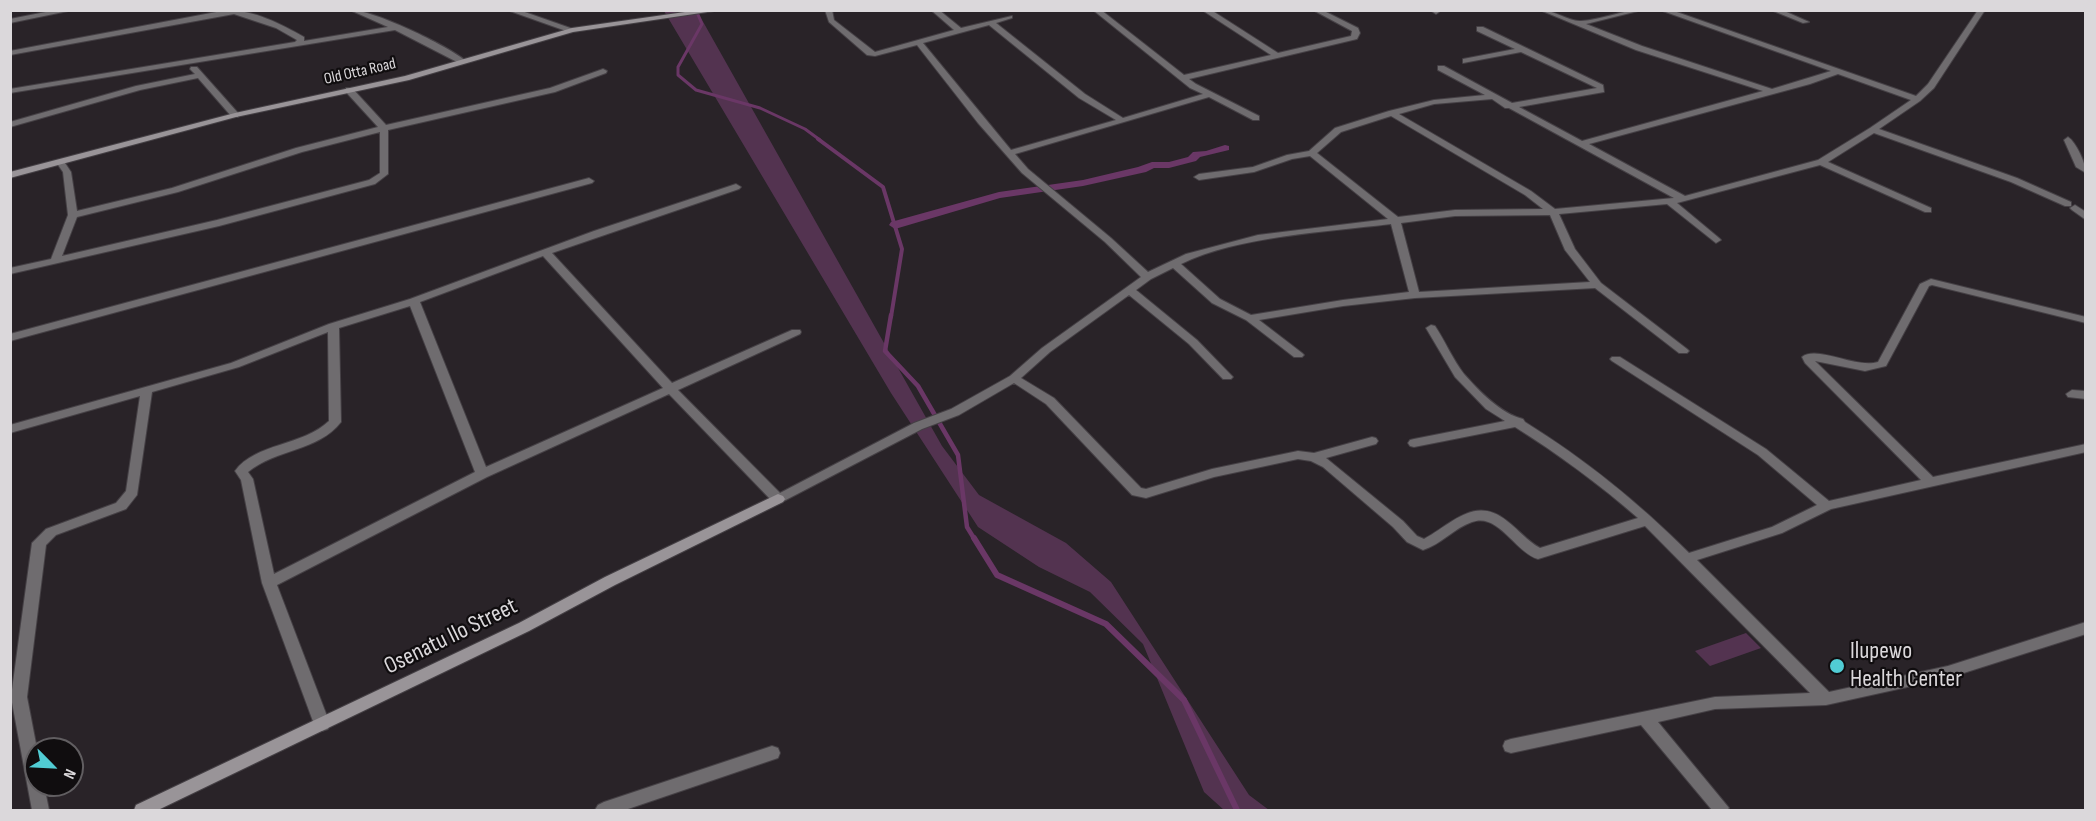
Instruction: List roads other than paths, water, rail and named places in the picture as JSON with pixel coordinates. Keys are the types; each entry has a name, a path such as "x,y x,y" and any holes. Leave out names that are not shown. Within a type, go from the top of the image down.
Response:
{"street":[{"path":"10,21 70,10"},
{"path":"353,10 414,36 462,61"},
{"path":"510,10 572,30"},
{"name":"Old Otta Road","path":"10,175 235,115 406,78 572,30 718,10"},
{"path":"828,10 831,21 870,53 920,43 1010,17"},
{"path":"934,10 960,31"},
{"path":"1096,10 1183,78 1209,95 1256,118"},
{"path":"1205,10 1276,55"},
{"path":"1183,78 1354,37 1355,30 1316,10"},
{"path":"1543,10 1639,48 1770,91"},
{"path":"1578,24 1639,10"},
{"path":"1663,10 1917,99"},
{"path":"1774,10 1804,22"},
{"path":"545,252 671,389 778,499 918,426 955,412 1014,378 1046,350 1131,291 1147,277 1173,263 1214,249 1258,238 1455,213 1553,212 1684,199 1821,162 1873,130 1917,99 1931,86 1982,10"},
{"path":"10,53 231,11 279,26 301,39 297,44"},
{"path":"990,22 1082,96 1121,120"},
{"path":"10,91 393,28"},
{"path":"1480,29 1600,87 1601,90 1508,106"},
{"path":"920,43 962,98 1024,171 1108,240 1147,277"},
{"path":"1466,61 1523,49"},
{"path":"189,61 198,76 235,115"},
{"path":"1441,68 1490,97 1684,199"},
{"path":"73,215 175,190 299,150 552,90 603,71"},
{"path":"1579,144 1837,72"},
{"path":"10,125 139,88 198,76"},
{"path":"10,271 219,223 372,182 384,174 384,128 349,90"},
{"path":"1009,153 1209,95"},
{"path":"1199,177 1254,169 1290,157 1312,153 1338,130 1392,113 1434,102 1490,97"},
{"path":"1392,113 1528,193 1553,212 1570,250 1597,285 1683,351"},
{"path":"1873,130 2014,180 2071,206 2085,217"},
{"path":"2068,140 2080,167 2085,170"},
{"path":"1312,153 1395,220 1415,295"},
{"path":"55,260 73,215 67,171 60,162"},
{"path":"1821,162 1928,210"},
{"path":"10,338 589,182"},
{"path":"10,429 235,365 333,326 414,301 545,252 736,188"},
{"path":"1669,201 1716,240"},
{"path":"1173,263 1216,301 1250,318 1298,355"},
{"path":"1929,481 1809,362 1809,357 1862,367 1876,367 1882,364 1924,284 1931,282 2085,320"},
{"path":"1250,318 1343,303 1415,295 1597,285"},
{"path":"1131,291 1193,342 1227,377"},
{"path":"414,301 482,474"},
{"path":"322,724 269,583 247,479 241,471 261,456 327,432 335,422 333,326"},
{"path":"1431,328 1459,375 1490,406 1519,422 1610,487 1648,520 1826,699"},
{"path":"269,583 482,474 796,332"},
{"path":"1616,359 1762,452 1827,506"},
{"path":"1014,378 1050,400 1137,492 1146,494 1212,472 1298,455 1314,457 1327,464 1412,539 1423,545 1435,541 1465,518 1482,514 1495,518 1538,554 1648,520"},
{"path":"40,810 19,697 39,543 51,532 121,506 132,492 146,392"},
{"path":"2072,394 2085,395"},
{"path":"1414,443 1519,422"},
{"path":"1314,457 1371,441"},
{"path":"1688,558 1777,530 1827,506 1929,481 2085,448"},
{"name":"Osenatu Ilo Street","path":"142,810 524,627 610,581 778,499"},
{"path":"1512,746 1715,703 1826,699 1948,672 2085,628"},
{"path":"1645,718 1720,808"},
{"path":"604,810 772,753"}],"waterway":[{"path":"696,10 702,24 678,67 678,75 696,90 760,108 805,129 820,140"},
{"path":"818,139 883,187 902,249 891,317"},
{"path":"895,225 999,195 1083,183 1142,170 1152,165 1169,165 1192,159 1197,154 1207,154 1225,148"},
{"path":"891,315 885,351 918,386 958,455 967,527 975,540"},
{"path":"974,538 997,575 1106,624 1184,700 1237,810"}],"place":[{"name":"Ilupewo Health Center","path":"1837,666"}]}
